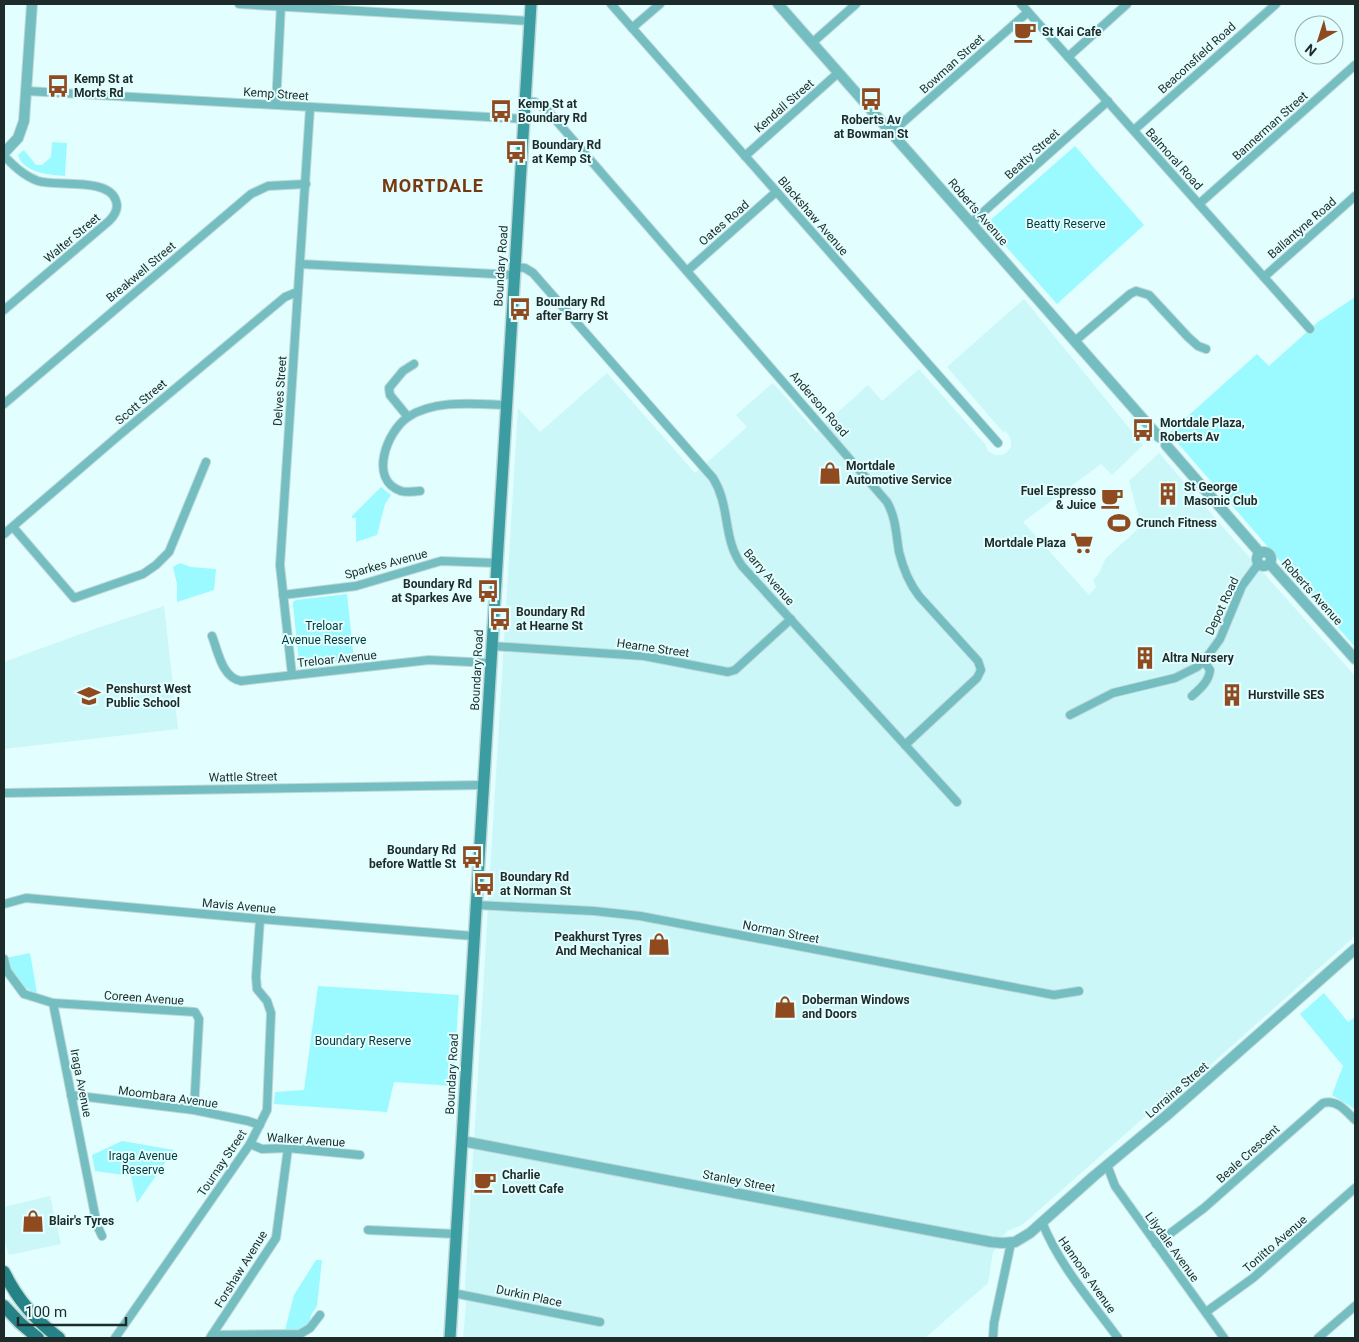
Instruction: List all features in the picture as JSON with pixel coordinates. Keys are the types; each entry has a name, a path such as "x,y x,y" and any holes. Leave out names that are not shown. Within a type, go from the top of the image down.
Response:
{"main road":[{"name":"Boundary Road","path":"450,1338 531,4"},
{"path":"4,1272 22,1304 39,1322 59,1338"},
{"path":"4,1299 20,1323"},
{"path":"4,1306 38,1338"}],"street":[{"path":"4,155 16,141 22,129 27,91 32,4"},
{"path":"239,4 530,21"},
{"name":"Blackshaw Avenue","path":"611,4 998,443"},
{"path":"632,28 660,4"},
{"name":"Roberts Avenue","path":"778,4 1159,436 1158,444 1166,445 1265,566 1270,564 1355,659"},
{"path":"812,42 856,4"},
{"name":"Balmoral Road","path":"1021,4 1310,329"},
{"path":"1068,56 1128,4"},
{"name":"Beaconsfield Road","path":"1134,130 1276,4"},
{"path":"276,105 281,5"},
{"name":"Bowman Street","path":"892,132 1028,12"},
{"name":"Bannerman Street","path":"1199,204 1355,65"},
{"name":"Kendall Street","path":"745,156 838,73"},
{"name":"Kemp Street","path":"27,91 524,119"},
{"name":"Anderson Road","path":"525,101 534,102 547,110 884,497 893,515 899,552 911,585 980,664 981,670 977,678 905,745"},
{"name":"Beatty Street","path":"971,223 1108,101"},
{"name":"Delves Street","path":"292,675 280,565 310,108"},
{"name":"Walter Street","path":"4,155 21,172 38,181 104,188 114,196 117,205 115,214 109,221 4,310"},
{"name":"Breakwell Street","path":"4,404 250,194 268,186 306,184"},
{"name":"Oates Road","path":"687,270 776,192"},
{"name":"Ballantyne Road","path":"1264,277 1355,196"},
{"path":"300,264 515,271"},
{"name":"Barry Avenue","path":"515,271 525,268 534,273 713,478 723,499 729,539 734,553 747,571 957,802"},
{"path":"1075,341 1136,291 1149,295 1188,337 1206,350"},
{"name":"Scott Street","path":"4,534 117,436 278,303 288,295 297,292"},
{"path":"408,417 390,395 389,389 390,385 414,364"},
{"path":"382,378 390,385"},
{"path":"420,491 408,492 399,490 392,485 385,475 386,444 408,417 424,410 448,405 469,403 507,405"},
{"path":"13,527 74,598 143,574 156,565 169,552 206,462"},
{"name":"Depot Road","path":"1070,715 1113,693 1182,675 1204,661 1220,639 1242,586 1259,558"},
{"name":"Sparkes Avenue","path":"283,595 356,586 441,561 496,563"},
{"name":"Hearne Street","path":"492,646 644,656 728,672 735,670 791,620"},
{"name":"Treloar Avenue","path":"212,636 227,672 233,679 241,681 429,660 491,663"},
{"path":"1192,696 1203,686 1208,677 1210,670 1204,661"},
{"name":"Wattle Street","path":"4,793 483,785"},
{"name":"Mavis Avenue","path":"4,904 26,898 473,936"},
{"name":"Norman Street","path":"476,904 594,911 640,916 1054,995 1080,991"},
{"name":"Tournay Street","path":"115,1338 250,1144 267,1110 271,1013 267,1002 257,989 256,977 260,919"},
{"name":"Lorraine Street","path":"1011,1243 1023,1238 1042,1222 1166,1116 1355,949"},
{"path":"4,959 7,972 24,994 53,1003"},
{"name":"Iraga Avenue","path":"53,1003 97,1226 102,1236"},
{"name":"Coreen Avenue","path":"53,1003 195,1012 199,1019 194,1110"},
{"name":"Moombara Avenue","path":"71,1095 194,1110 260,1125"},
{"name":"Beale Crescent","path":"1156,1244 1204,1208 1324,1103 1336,1104 1355,1120"},
{"name":"Stanley Street","path":"462,1140 991,1242 1011,1243"},
{"name":"Walker Avenue","path":"250,1144 262,1149 288,1148 360,1155"},
{"name":"Forshaw Avenue","path":"211,1337 276,1238 288,1148"},
{"name":"Lilydale Avenue","path":"1107,1165 1112,1180 1224,1338"},
{"name":"Tonitto Avenue","path":"1206,1312 1253,1278 1355,1188"},
{"name":"Hannons Avenue","path":"1042,1222 1048,1238 1062,1260 1118,1338"},
{"path":"368,1230 456,1234"},
{"path":"994,1338 994,1322 1011,1243"},
{"name":"Durkin Place","path":"453,1293 600,1322"},
{"path":"1318,1338 1355,1306"},
{"path":"211,1337 300,1334 310,1328 320,1315"}],"shaded area":[{"path":"1024,299 1143,445 1112,475 1101,464 1023,522 1089,595 1096,587 1093,580 1099,573 1106,558 1139,528 1140,522 1129,481 1159,453 1355,676 1355,936 1162,1108 1148,1114 1022,1225 1007,1231 993,1252 988,1283 925,1338 463,1338 518,408 540,432 607,373 695,473 747,427 736,415 773,383 816,432 868,385 882,401 919,369 985,444 988,451 995,455 1002,455 1011,447 1008,434 1005,431 1003,432 947,367"},
{"name":"Penshurst West Public School","path":"164,606 178,729 4,749 4,662"},
{"path":"50,1196 61,1244 9,1255 4,1240 4,1207"}],"green space":[{"path":"52,142 67,143 65,176 52,175 31,169 25,166 18,155 24,150 36,165 42,165 51,157"},
{"name":"Beatty Reserve","path":"1075,146 1144,225 1057,304 986,224"},
{"path":"1355,297 1355,647 1169,433 1257,354 1269,366 1318,322"},
{"path":"381,487 391,495 385,504 377,535 356,542 356,518 352,518 352,516"},
{"path":"180,563 191,567 216,569 214,590 177,602 177,584 173,567"},
{"name":"Treloar Avenue Reserve","path":"347,594 354,660 301,665 299,662 293,602 296,600"},
{"path":"30,953 37,993 25,988 13,976 6,958"},
{"name":"Boundary Reserve","path":"318,986 459,995 453,1086 394,1082 387,1112 274,1104 275,1092 304,1090"},
{"path":"1324,993 1348,1022 1355,1017 1355,1109 1332,1095 1343,1066 1300,1014"},
{"name":"Iraga Avenue Reserve","path":"122,1141 174,1150 137,1203 131,1176 95,1171 92,1155"},
{"path":"316,1260 322,1260 317,1306 311,1315 309,1324 300,1331 285,1330 294,1295"}],"place":[{"name":"St Kai Cafe","path":"1025,32"},
{"name":"Kemp St at Morts Rd","path":"58,86"},
{"name":"Roberts Av at Bowman St","path":"871,99"},
{"name":"Kemp St at Boundary Rd","path":"501,111"},
{"name":"Boundary Rd at Kemp St","path":"516,152"},
{"name":"Boundary Rd after Barry St","path":"520,309"},
{"name":"Mortdale Plaza, Roberts Av","path":"1143,430"},
{"name":"Mortdale Automotive Service","path":"830,473"},
{"name":"St George Masonic Club","path":"1168,494"},
{"name":"Fuel Espresso & Juice","path":"1112,498"},
{"name":"Crunch Fitness","path":"1119,523"},
{"name":"Mortdale Plaza","path":"1082,543"},
{"name":"Boundary Rd at Sparkes Ave","path":"488,591"},
{"name":"Boundary Rd at Hearne St","path":"500,619"},
{"name":"Altra Nursery","path":"1145,658"},
{"name":"Hurstville SES","path":"1232,695"},
{"name":"Penshurst West Public School","path":"89,696"},
{"name":"Boundary Rd before Wattle St","path":"472,857"},
{"name":"Boundary Rd at Norman St","path":"484,884"},
{"name":"Peakhurst Tyres And Mechanical","path":"659,944"},
{"name":"Doberman Windows and Doors","path":"785,1007"},
{"name":"Charlie Lovett Cafe","path":"485,1182"},
{"name":"Blair's Tyres","path":"33,1221"}],"district":[{"name":"MORTDALE","path":"433,186"}]}
